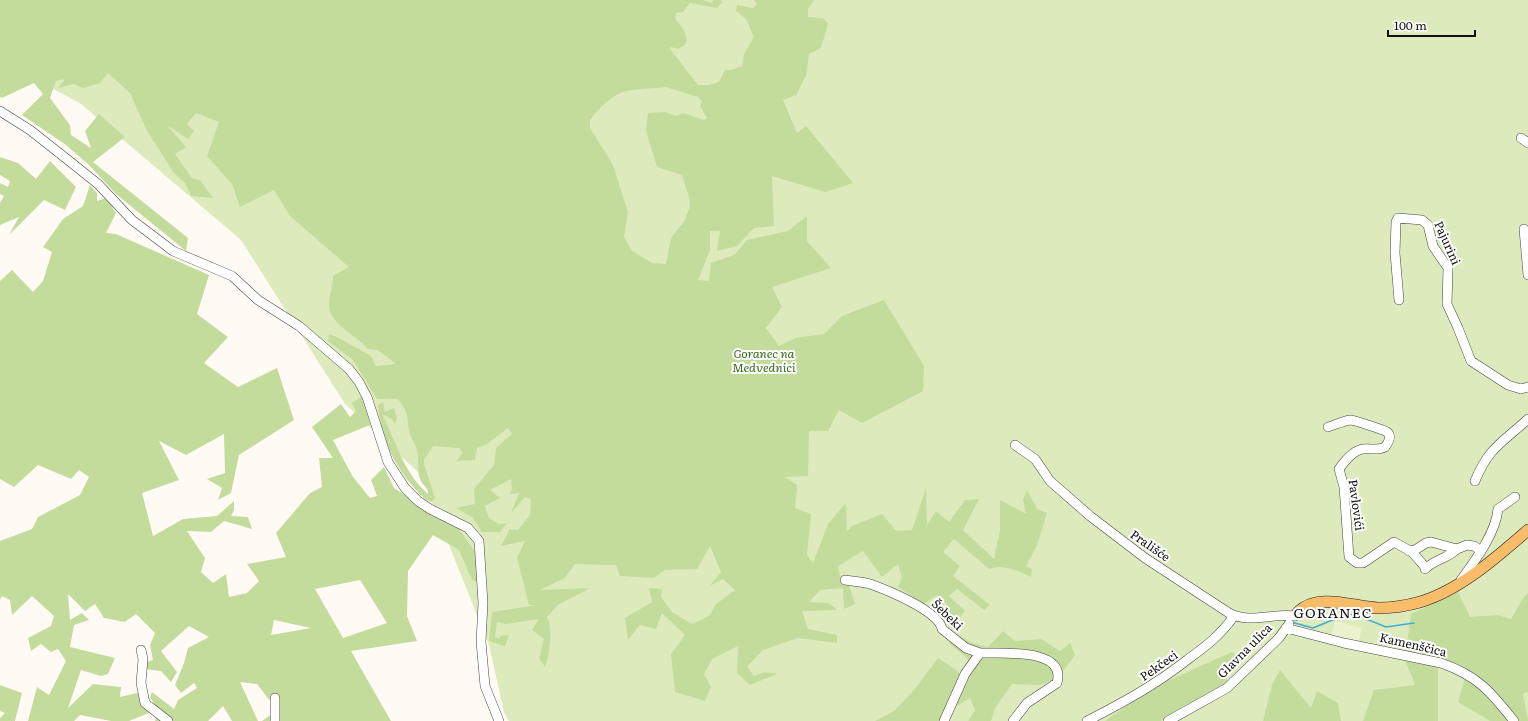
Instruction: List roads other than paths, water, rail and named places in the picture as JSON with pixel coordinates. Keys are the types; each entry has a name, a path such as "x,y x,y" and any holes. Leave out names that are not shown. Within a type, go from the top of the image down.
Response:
{"main road":[{"name":"Glavna ulica","path":"1292,620 1312,604 1340,602 1361,607 1397,607 1420,602 1440,594 1490,563 1528,530"}],"street":[{"path":"0,111 30,130 86,174 98,184 132,220 173,252 232,276 258,300 304,330 349,369 359,382 366,397 388,462 405,488 418,501 430,509 468,528 479,541 484,603 481,642 485,686 499,721"},
{"name":"Pajurini","path":"1399,300 1395,253 1396,222 1398,218 1403,217 1422,220 1428,225 1433,246 1448,268 1447,304 1465,342 1471,360 1508,386 1521,389 1528,387"},
{"path":"1524,229 1528,275"},
{"path":"1474,481 1483,462 1492,450 1528,419"},
{"name":"Pavlovići","path":"1328,427 1353,421 1382,430 1389,435 1389,439 1385,447 1377,450 1362,449 1350,456 1338,469 1344,487 1343,496 1348,533 1349,557 1357,563 1363,563 1394,542 1409,550 1426,568 1434,562 1449,556 1457,549 1467,545 1474,546 1481,551"},
{"name":"Prališće","path":"1015,445 1035,459 1050,481 1061,492 1125,543 1145,558 1234,616 1253,618 1282,614 1292,620"},
{"path":"1460,582 1481,551 1497,517 1498,509 1515,497"},
{"name":"Pavlovići","path":"1409,550 1415,550 1426,543 1431,542 1457,549"},
{"name":"Šebeki","path":"845,580 869,584 917,604 930,613 942,625 942,629 966,648 980,653"},
{"name":"Pekčeci","path":"1088,721 1138,695 1202,651 1234,616"},
{"name":"Glavna ulica","path":"1168,721 1227,688 1279,638 1292,620"},
{"name":"Kamenščica","path":"1292,620 1330,640 1441,663 1458,669 1480,682 1514,721"},
{"path":"141,650 143,659 141,683 145,703 168,721"},
{"path":"944,721 966,674 980,653 1015,653 1041,658 1053,663 1058,670 1057,683 1028,703 1013,721"},
{"path":"275,721 276,698"}],"waterway":[{"path":"1291,622 1313,628 1342,616 1354,614 1386,627 1414,623"}],"district":[{"name":"GORANEC","path":"1333,613"}],"park label":[{"name":"Goranec na Medvednici","path":"764,361"}]}
